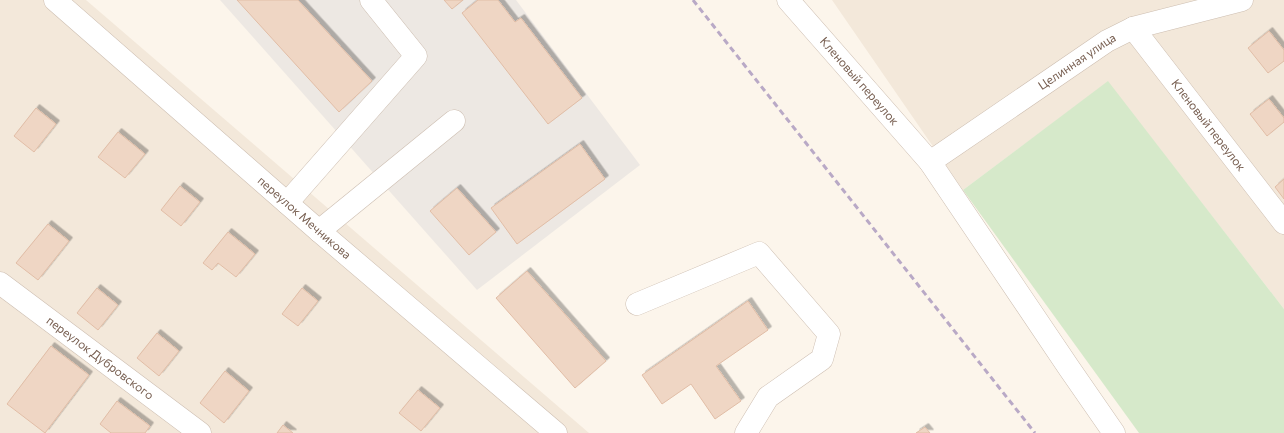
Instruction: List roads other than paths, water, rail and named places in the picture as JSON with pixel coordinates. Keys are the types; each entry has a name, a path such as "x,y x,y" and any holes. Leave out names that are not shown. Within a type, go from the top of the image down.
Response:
{"street":[{"name":"переулок Мечникова","path":"56,0 319,231 556,433"},
{"path":"287,202 416,56 371,0"},
{"name":"Кленовый переулок","path":"788,0 930,162 1114,433"},
{"name":"Целинная улица","path":"930,162 1107,42 1133,28 1242,0"},
{"name":"Кленовый переулок","path":"1133,28 1284,223"},
{"path":"319,231 454,121"},
{"path":"637,304 759,253 829,334 822,359 768,397 746,433"},
{"name":"переулок Дубровского","path":"0,283 200,433"}],"railway":[{"path":"693,0 1035,433"}]}
